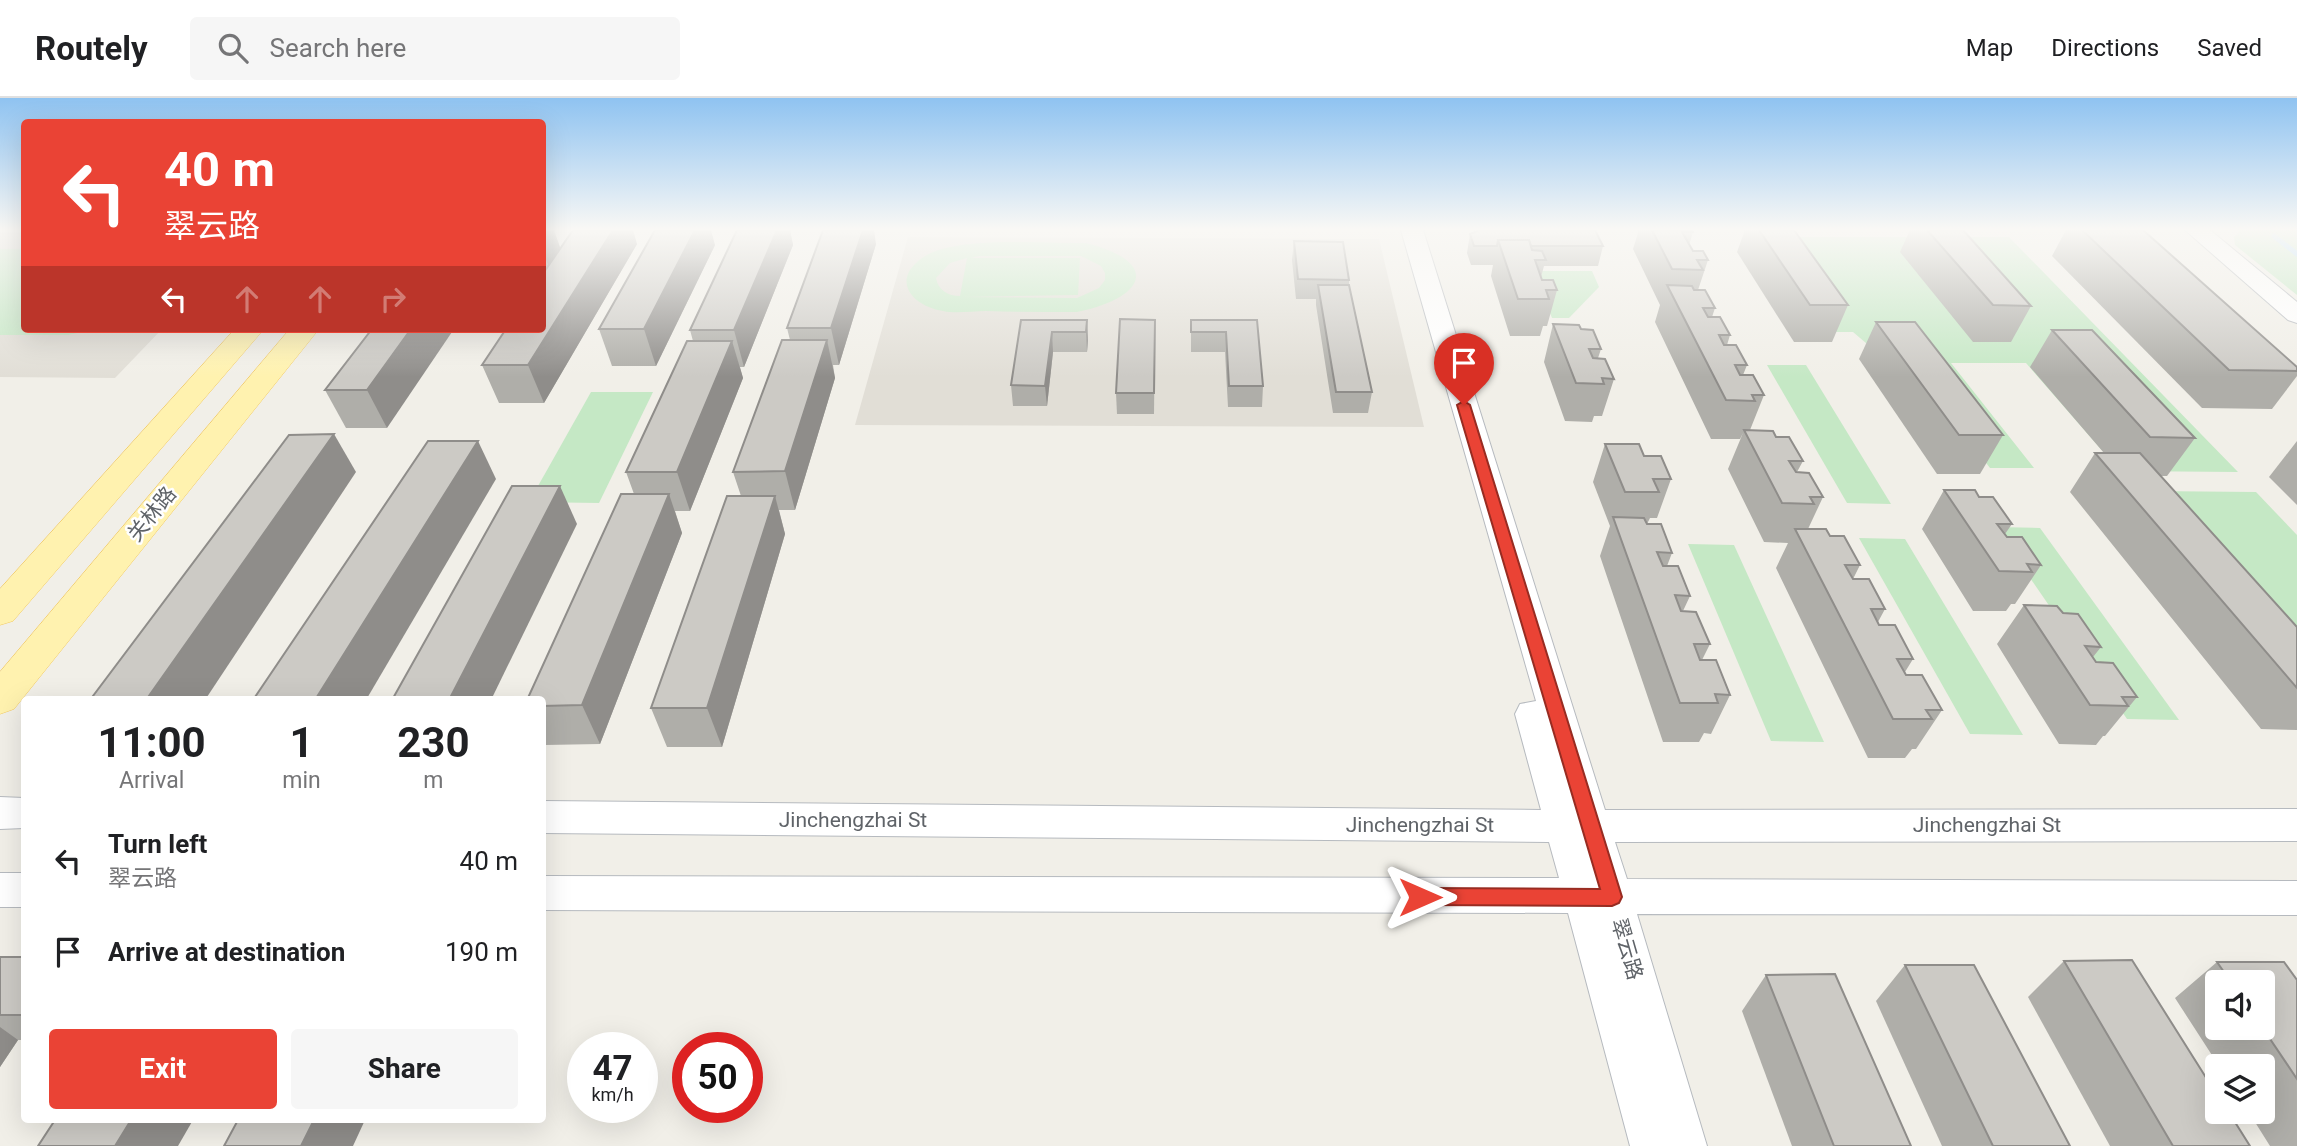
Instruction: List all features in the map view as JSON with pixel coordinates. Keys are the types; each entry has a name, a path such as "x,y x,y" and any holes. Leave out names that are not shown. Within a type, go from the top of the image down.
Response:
{"main road":[{"name":"翠云路","path":"1411,279 1599,897 1683,1146"},
{"name":"翠云路","path":"1426,279 1578,826"},
{"path":"2254,279 2297,315"},
{"path":"0,612 246,333"},
{"name":"关林路","path":"0,699 302,333"},
{"path":"0,813 21,813"},
{"name":"Jinchengzhai St","path":"546,817 1578,826 2297,825"},
{"path":"0,890 21,890"},
{"path":"546,893 2297,898"},
{"name":"翠云路","path":"1599,897 1654,1146"}],"shaded area":[{"path":"0,279 21,279 21,333 158,333 115,378 0,377"},
{"path":"896,279 1389,279 1424,427 855,425"}],"green space":[{"path":"0,279 21,279 21,333 78,333 68,335 0,335"},
{"path":"908,279 936,279 944,292 960,296 963,279 1079,279 1078,295 962,297 1077,298 1099,288 1105,279 1136,280 1129,290 1117,299 1077,312 943,311 915,298 907,284"},
{"path":"1536,279 1595,279 1599,287 1569,318 1552,318"},
{"path":"1793,279 2050,279 2238,472 2120,471 2026,363 1951,363 2034,468 1990,468 1900,349 1873,349 1853,332 1830,332"},
{"path":"2277,279 2297,279 2297,295"},
{"path":"1767,365 1806,365 1891,504 1847,503"},
{"path":"591,392 653,392 599,503 529,502"},
{"path":"2149,491 2256,492 2297,535 2297,663"},
{"path":"1995,527 2040,528 2179,720 2127,719"},
{"path":"1859,538 1905,539 2023,735 1970,734"},
{"path":"1688,544 1734,545 1824,742 1771,741"}],"building":[{"path":"546,279 582,279 528,365 482,365 503,333 546,333"},
{"path":"627,279 670,279 644,329 599,329"},
{"path":"714,279 756,279 734,330 690,330"},
{"path":"805,279 847,279 831,328 787,328"},
{"path":"1511,279 1553,280 1557,290 1546,290 1549,299 1518,299"},
{"path":"1792,279 1829,279 1848,305 1810,305"},
{"path":"1970,279 2007,279 2031,306 1993,305"},
{"path":"2133,279 2198,279 2297,367 2297,371 2229,370"},
{"path":"1318,285 1349,285 1372,392 1336,392"},
{"path":"1667,285 1692,286 1694,290 1705,290 1715,308 1703,308 1708,317 1720,317 1730,335 1719,335 1724,345 1736,345 1747,365 1735,365 1740,375 1753,375 1764,395 1752,395 1755,401 1726,400"},
{"path":"1120,319 1155,320 1154,393 1116,393"},
{"path":"1021,320 1087,320 1086,332 1052,332 1045,386 1011,385"},
{"path":"1191,320 1257,320 1263,386 1229,386 1226,332 1191,332"},
{"path":"1876,322 1915,322 2003,435 1959,435"},
{"path":"1553,324 1579,325 1581,329 1593,330 1601,349 1589,349 1593,358 1605,359 1614,379 1602,378 1604,384 1576,383"},
{"path":"2052,330 2092,330 2195,438 2150,437"},
{"path":"369,333 408,333 367,390 325,390"},
{"path":"782,340 827,340 785,471 733,472"},
{"path":"687,341 732,341 677,472 626,472"},
{"path":"1744,430 1773,431 1776,437 1789,437 1803,461 1789,461 1796,472 1809,473 1823,497 1810,497 1814,504 1782,503"},
{"path":"334,434 149,696 93,696 289,435"},
{"path":"428,441 478,441 318,696 256,696"},
{"path":"1605,444 1639,444 1644,456 1661,456 1671,479 1653,479 1659,492 1625,492"},
{"path":"2095,453 2140,453 2297,627 2297,688"},
{"path":"512,486 560,486 451,696 394,696"},
{"path":"1944,490 1975,490 1979,497 1993,497 2012,524 1997,524 2007,537 2022,537 2041,565 2027,564 2032,572 1999,571"},
{"path":"621,494 669,494 582,705 546,706 546,696 529,696"},
{"path":"727,496 775,496 707,708 651,708"},
{"path":"1613,517 1644,518 1647,524 1661,524 1672,553 1657,552 1663,566 1678,566 1690,596 1675,595 1681,611 1696,612 1710,644 1694,644 1700,660 1716,660 1730,695 1715,694 1718,703 1680,703"},
{"path":"1795,529 1826,529 1830,536 1844,536 1860,565 1845,565 1853,579 1869,579 1885,609 1871,609 1879,625 1895,625 1913,659 1897,659 1906,675 1922,675 1942,710 1926,710 1932,719 1893,719"},
{"path":"2024,605 2057,606 2063,613 2078,614 2101,647 2085,646 2096,662 2113,663 2137,697 2122,697 2128,706 2090,705"},
{"path":"0,957 21,957 21,1015 0,1015"},
{"path":"2132,960 2205,1076 2205,1124 2236,1124 2250,1146 2173,1146 2064,961"},
{"path":"2217,962 2284,962 2297,980 2297,1079 2271,1040 2275,1040 2275,970 2223,970"},
{"path":"1905,965 1974,965 2070,1146 1993,1146"},
{"path":"1835,974 1911,1146 1834,1146 1766,975"},
{"path":"53,1123 129,1123 115,1146 38,1146"},
{"path":"236,1123 312,1123 301,1146 224,1146"}],"route":[{"path":"1420,897 1612,897 1464,405"}]}
